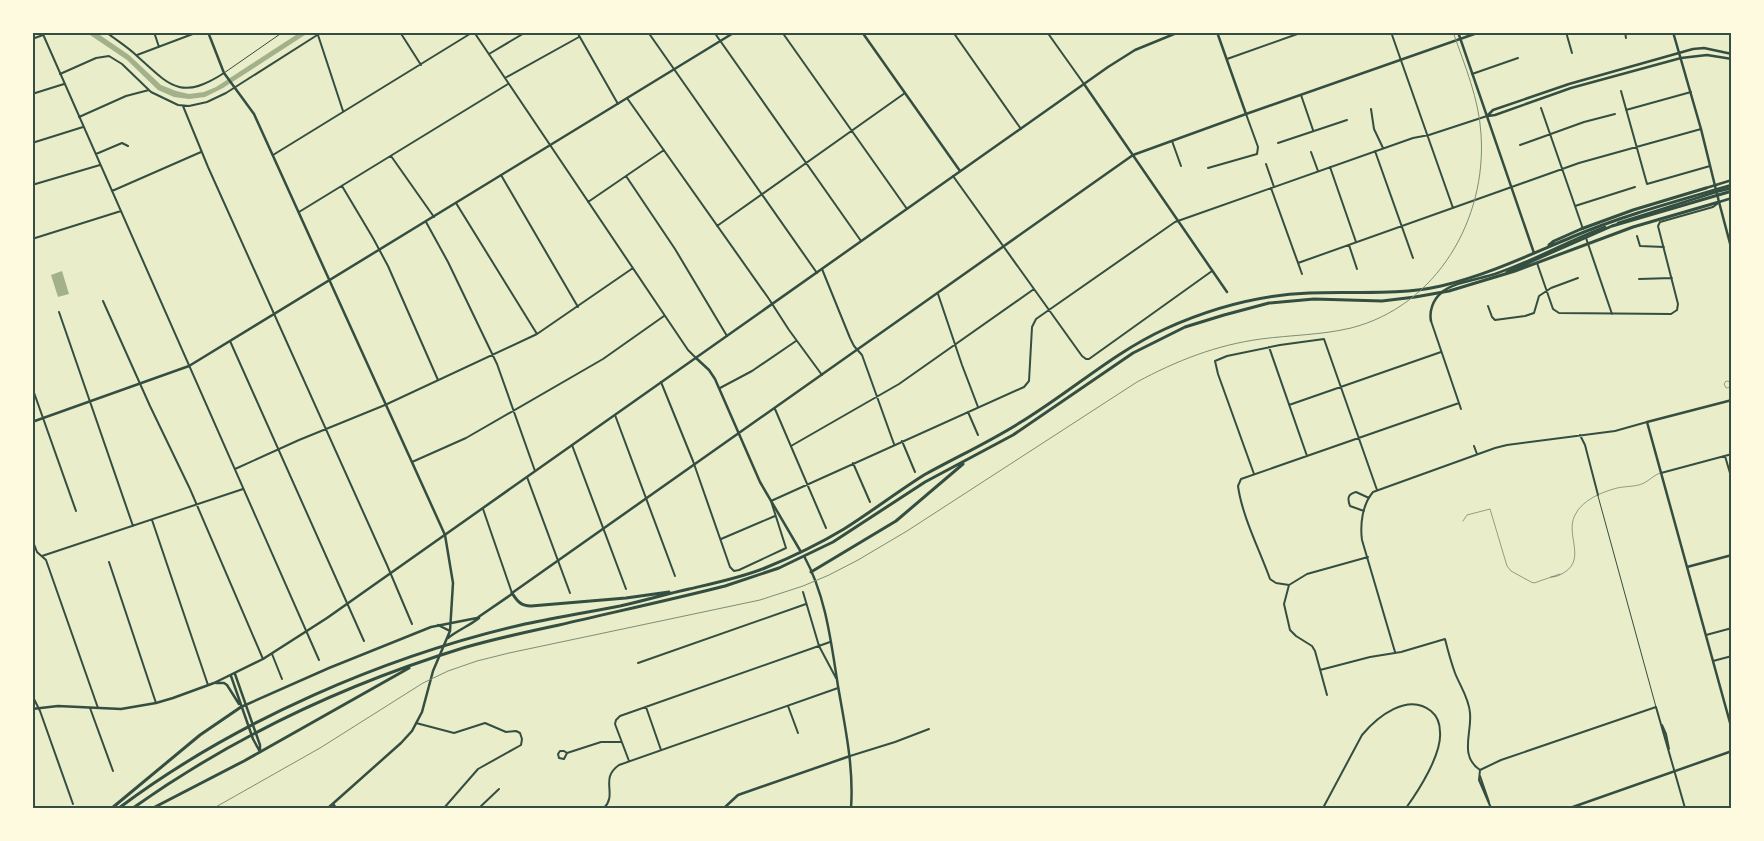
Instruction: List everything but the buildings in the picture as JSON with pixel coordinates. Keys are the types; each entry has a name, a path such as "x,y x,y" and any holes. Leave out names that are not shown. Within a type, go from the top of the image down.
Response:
{"highway":[{"path":"1545,249 1554,241 1582,229 1650,204 1706,188"},
{"path":"119,808 176,769 236,734 333,687 423,653 523,625 625,605 737,578 797,554 842,530 925,475 1028,418 1128,349 1168,328 1221,309 1282,295 1313,292 1382,293 1425,289 1462,280 1511,263 1573,236 1617,220 1732,188"},
{"path":"1498,276 1612,226 1732,188"},
{"path":"133,808 240,741 336,695 416,665 507,636 725,586 770,571 795,560 832,542 925,482 1013,436 1133,353 1172,333 1254,306 1284,301 1314,299 1382,300 1449,291 1498,276 1655,220 1719,202"},
{"path":"811,572 896,521 967,460"},
{"path":"512,593 520,603 525,606 531,606 626,598 687,590"},
{"path":"153,808 260,752 416,665"},
{"path":"112,808 200,735 243,706"}],"street":[{"path":"106,32 136,55 162,79 182,88 196,88 204,85 283,32"},
{"path":"154,32 159,47"},
{"path":"136,55 198,32"},
{"path":"208,32 224,73 254,114 445,535 453,583 450,631 433,671 424,704 416,723 401,742 328,808"},
{"path":"60,74 96,58 109,56 122,64 149,90 183,106 207,102 322,32"},
{"path":"400,32 421,65"},
{"path":"272,155 474,32 664,316 688,350 709,370 720,388 760,482 785,523 811,572 822,600 850,756 852,781 851,808"},
{"path":"488,54 526,32"},
{"path":"577,32 618,104"},
{"path":"648,32 816,273"},
{"path":"714,32 861,241"},
{"path":"32,422 189,366 735,32"},
{"path":"782,32 907,209"},
{"path":"862,32 960,171"},
{"path":"953,32 1020,129"},
{"path":"1046,32 1227,292"},
{"path":"32,709 58,706 121,710 156,703 233,675 272,654 445,535 1084,84 1135,50 1179,32"},
{"path":"1208,168 1258,154 1258,147 1217,32"},
{"path":"1226,59 1303,32"},
{"path":"1391,32 1453,208"},
{"path":"1458,32 1555,311 1559,313 1671,314 1677,310 1677,298 1658,226 1660,222 1713,208 1719,202 1732,198"},
{"path":"447,639 459,629 472,624 512,593 1133,155 1480,32"},
{"path":"1566,32 1572,53"},
{"path":"1625,32 1626,38"},
{"path":"1674,32 1732,251"},
{"path":"32,39 43,34 243,489 308,631 319,660"},
{"path":"317,34 344,112"},
{"path":"504,78 579,37"},
{"path":"1487,116 1494,110 1536,95 1680,53 1704,48 1732,54"},
{"path":"771,501 1024,387 1028,383 1032,327 1036,320 1178,221 1383,148 1495,115 1580,85 1681,58 1707,55 1732,59"},
{"path":"1472,74 1518,58"},
{"path":"1579,81 1580,85"},
{"path":"32,94 64,84"},
{"path":"299,212 508,84"},
{"path":"79,117 126,96 149,90"},
{"path":"1621,91 1646,184 1710,166"},
{"path":"1626,110 1691,92"},
{"path":"717,226 905,93"},
{"path":"1301,95 1313,130"},
{"path":"1536,95 1538,99"},
{"path":"627,98 796,341 822,375"},
{"path":"183,106 201,152 412,624"},
{"path":"1541,108 1612,314"},
{"path":"1371,109 1374,129 1383,148"},
{"path":"1520,145 1615,114"},
{"path":"1278,143 1348,120"},
{"path":"32,143 83,127"},
{"path":"1298,263 1563,170 1701,129"},
{"path":"1172,141 1181,166"},
{"path":"96,154 122,143 128,146"},
{"path":"588,202 664,150"},
{"path":"1375,151 1413,258"},
{"path":"112,191 201,152"},
{"path":"1311,152 1318,171"},
{"path":"391,156 434,217"},
{"path":"1266,164 1302,274"},
{"path":"32,185 100,165"},
{"path":"1330,167 1356,242"},
{"path":"501,176 578,307"},
{"path":"626,176 675,250 727,336"},
{"path":"953,176 1082,356 1087,359 1212,271"},
{"path":"1694,199 1706,188 1732,180"},
{"path":"342,186 380,250 438,380"},
{"path":"1575,206 1635,187"},
{"path":"1461,408 1431,321 1431,308 1438,296 1445,290 1495,274 1627,219 1732,188"},
{"path":"456,203 537,334"},
{"path":"32,239 121,212"},
{"path":"426,222 448,262 492,354 535,471"},
{"path":"1637,236 1640,246 1664,247"},
{"path":"1349,245 1357,269"},
{"path":"235,469 326,428 385,405 537,334 633,268"},
{"path":"822,269 850,338 862,355 894,445"},
{"path":"1488,306 1495,320 1532,314 1538,296 1578,278"},
{"path":"1639,279 1672,278"},
{"path":"791,446 912,376 1034,289"},
{"path":"938,294 978,408"},
{"path":"103,301 197,505 263,659"},
{"path":"59,312 133,526"},
{"path":"411,462 457,442 603,360 664,316"},
{"path":"1254,474 1215,361 1227,356 1324,339 1377,490"},
{"path":"230,341 364,642"},
{"path":"720,388 752,371 796,341"},
{"path":"1269,348 1307,457"},
{"path":"1289,405 1441,352"},
{"path":"661,382 695,465 730,567 734,571 786,548 771,501"},
{"path":"32,386 76,511"},
{"path":"1395,652 1361,532 1364,511 1369,498 1377,490 1507,445 1617,430 1732,400"},
{"path":"1289,585 1276,583 1270,579 1249,526 1238,486 1241,479 1459,403"},
{"path":"775,409 826,528"},
{"path":"968,412 978,435"},
{"path":"615,415 675,576"},
{"path":"1647,422 1732,730"},
{"path":"1580,435 1585,445 1685,808"},
{"path":"902,441 915,472"},
{"path":"572,445 626,589"},
{"path":"1474,446 1477,454"},
{"path":"1661,473 1732,454"},
{"path":"1725,456 1732,480"},
{"path":"853,463 870,502"},
{"path":"527,477 570,593"},
{"path":"42,556 243,489"},
{"path":"1364,511 1350,506 1349,497 1351,493 1356,492 1369,498"},
{"path":"482,508 512,593"},
{"path":"721,540 775,516"},
{"path":"152,520 208,685"},
{"path":"779,526 785,523"},
{"path":"32,539 37,552 46,560 98,708"},
{"path":"1687,567 1732,555"},
{"path":"1327,695 1315,651 1312,646 1290,630 1284,604 1289,585 1307,574 1368,557"},
{"path":"109,562 156,703"},
{"path":"803,592 819,646 837,680"},
{"path":"638,663 806,604"},
{"path":"243,706 329,668 438,625 471,620 482,615"},
{"path":"438,625 450,631"},
{"path":"1706,635 1732,628"},
{"path":"1320,670 1445,639 1450,661 1470,709 1468,756 1473,765 1480,770 1491,808"},
{"path":"629,761 615,724 620,716 830,642"},
{"path":"272,654 282,679"},
{"path":"1713,661 1732,656"},
{"path":"233,675 253,739 260,752"},
{"path":"214,683 224,683 227,685 243,706"},
{"path":"604,808 610,799 608,784 610,774 616,766 838,688"},
{"path":"32,695 73,804"},
{"path":"1323,808 1362,735 1370,725 1387,712 1413,704 1425,707 1435,715 1440,727 1440,738 1430,768 1406,808"},
{"path":"788,706 798,733"},
{"path":"646,707 661,750"},
{"path":"1480,770 1501,760 1656,707"},
{"path":"90,708 113,771"},
{"path":"416,723 454,733 485,723 506,732 516,731 520,733 522,739 521,745 478,769 444,808"},
{"path":"724,808 738,795 929,729"},
{"path":"567,753 601,742 621,742"},
{"path":"1570,808 1732,751"},
{"path":"479,808 499,789"},
{"path":"333,804 336,808"}],"lane":[{"path":"1732,382 1724,384 1726,388 1732,387"},
{"path":"1463,521 1467,515 1490,509 1509,569 1534,583 1562,574 1570,569 1575,558 1572,533 1574,517 1583,504 1598,495 1617,488 1642,484 1661,473"}],"shaded area":[{"path":"87,33 97,33 129,55 161,85 189,94 204,92 216,87 299,33 308,33 223,88 205,97 189,99 174,97 158,90 127,60"},
{"path":"62,271 69,294 58,297 51,275"}],"railway":[{"path":"214,808 320,748 423,683 448,671 509,653 760,600 829,575 907,531 1137,382 1166,367 1228,345 1329,332 1351,328 1382,317 1408,300 1432,279 1450,255 1465,227 1475,197 1481,166 1480,121 1471,83 1453,32"}]}
